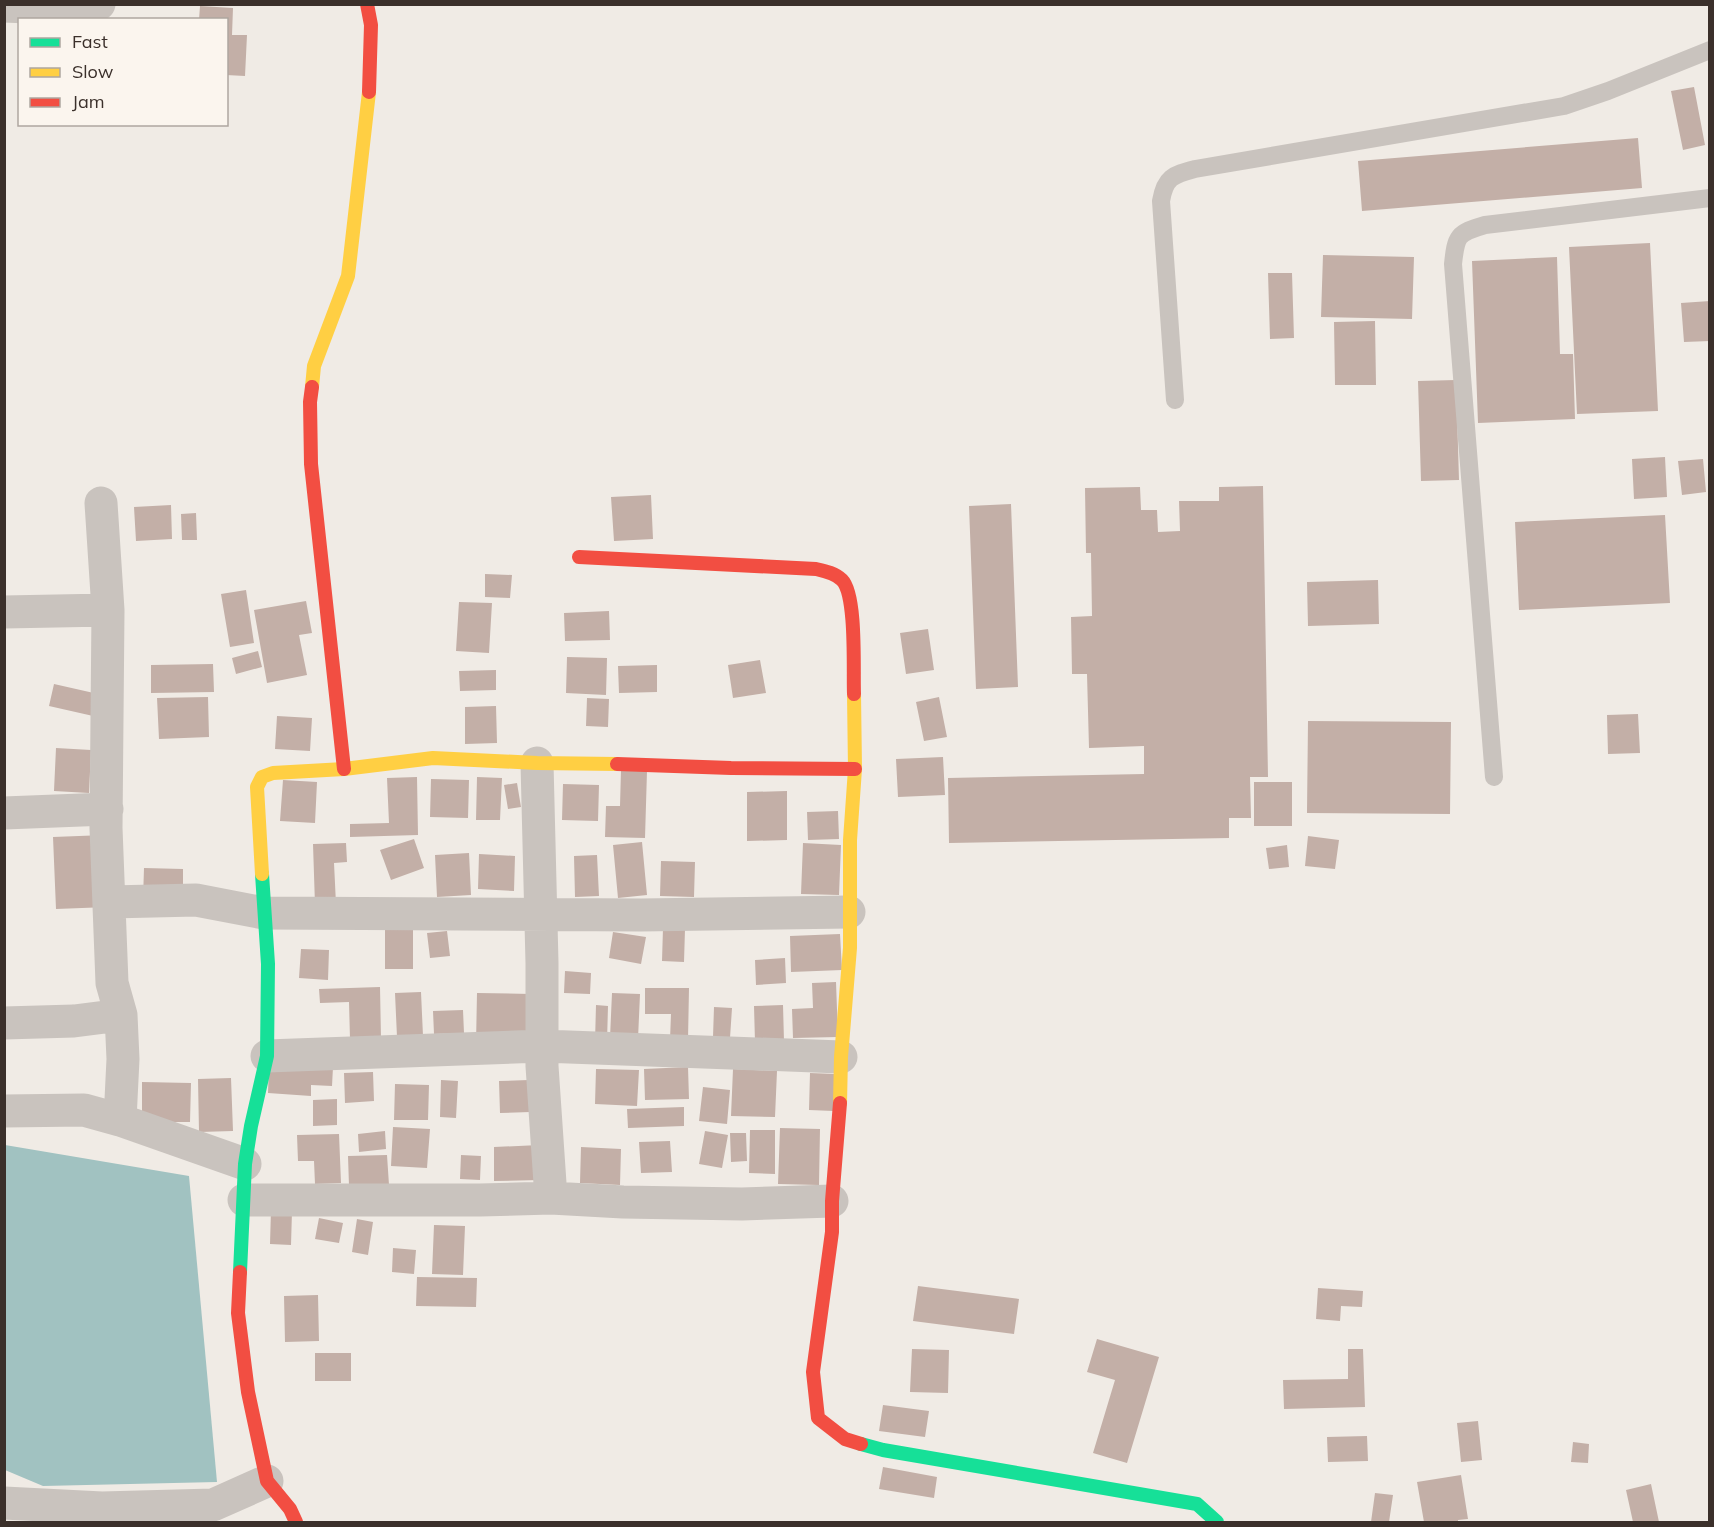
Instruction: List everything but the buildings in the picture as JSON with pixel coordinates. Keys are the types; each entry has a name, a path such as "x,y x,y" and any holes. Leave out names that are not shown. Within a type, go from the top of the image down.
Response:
{"street":[{"path":"4,6 77,9 99,4"},
{"path":"344,769 311,464 310,402 314,366 348,276 370,88 371,25 367,4"},
{"path":"101,503 108,610 107,809 112,983 120,1015 123,1059 120,1120"},
{"path":"579,557 816,569 837,575 848,587 852,610 855,769 850,840 850,948 841,1057 832,1232 813,1372 818,1418 845,1439 882,1450 1197,1504 1217,1522"},
{"path":"4,612 108,610"},
{"path":"296,1522 290,1509 267,1481 248,1392 238,1313 244,1164 267,1056 268,964 257,787 262,777 273,773 344,769 433,758 537,763 855,769"},
{"path":"537,763 542,1046 551,1198"},
{"path":"4,813 107,809"},
{"path":"110,902 196,900 264,913 541,915 849,912"},
{"path":"4,1023 74,1021 120,1015"},
{"path":"267,1056 542,1046 841,1057"},
{"path":"4,1112 84,1110 120,1120 244,1164"},
{"path":"244,1200 551,1198 623,1202 832,1201"},
{"path":"4,1503 102,1508 213,1505 267,1481"}],"lane":[{"path":"1175,400 1161,201 1163,187 1174,175 1195,169 1564,106 1608,92 1710,50"},
{"path":"1494,777 1453,264 1455,243 1465,231 1485,225 1710,198"}],"water":[{"path":"5,1145 189,1176 217,1482 43,1486 5,1470"}],"traffic: fast":[{"path":"240,1272 245,1164 267,1056 268,964 262,874"},
{"path":"861,1444 883,1450 1197,1504 1217,1522"}],"traffic: slow":[{"path":"312,387 314,366 348,276 369,92"},
{"path":"840,1103 841,1057 850,948 850,840 855,769 854,694"},
{"path":"262,874 257,787 262,777 273,773 344,769 433,758 617,764"}],"traffic: jam":[{"path":"367,4 371,25 369,92"},
{"path":"312,387 310,402 311,464 344,769"},
{"path":"579,557 816,569 833,574 842,580 847,588 850,601 854,694"},
{"path":"617,764 855,769"},
{"path":"840,1103 832,1201 832,1232 813,1372 818,1418 845,1439 861,1444"},
{"path":"240,1272 238,1313 248,1392 267,1481 290,1509 296,1522"}]}
